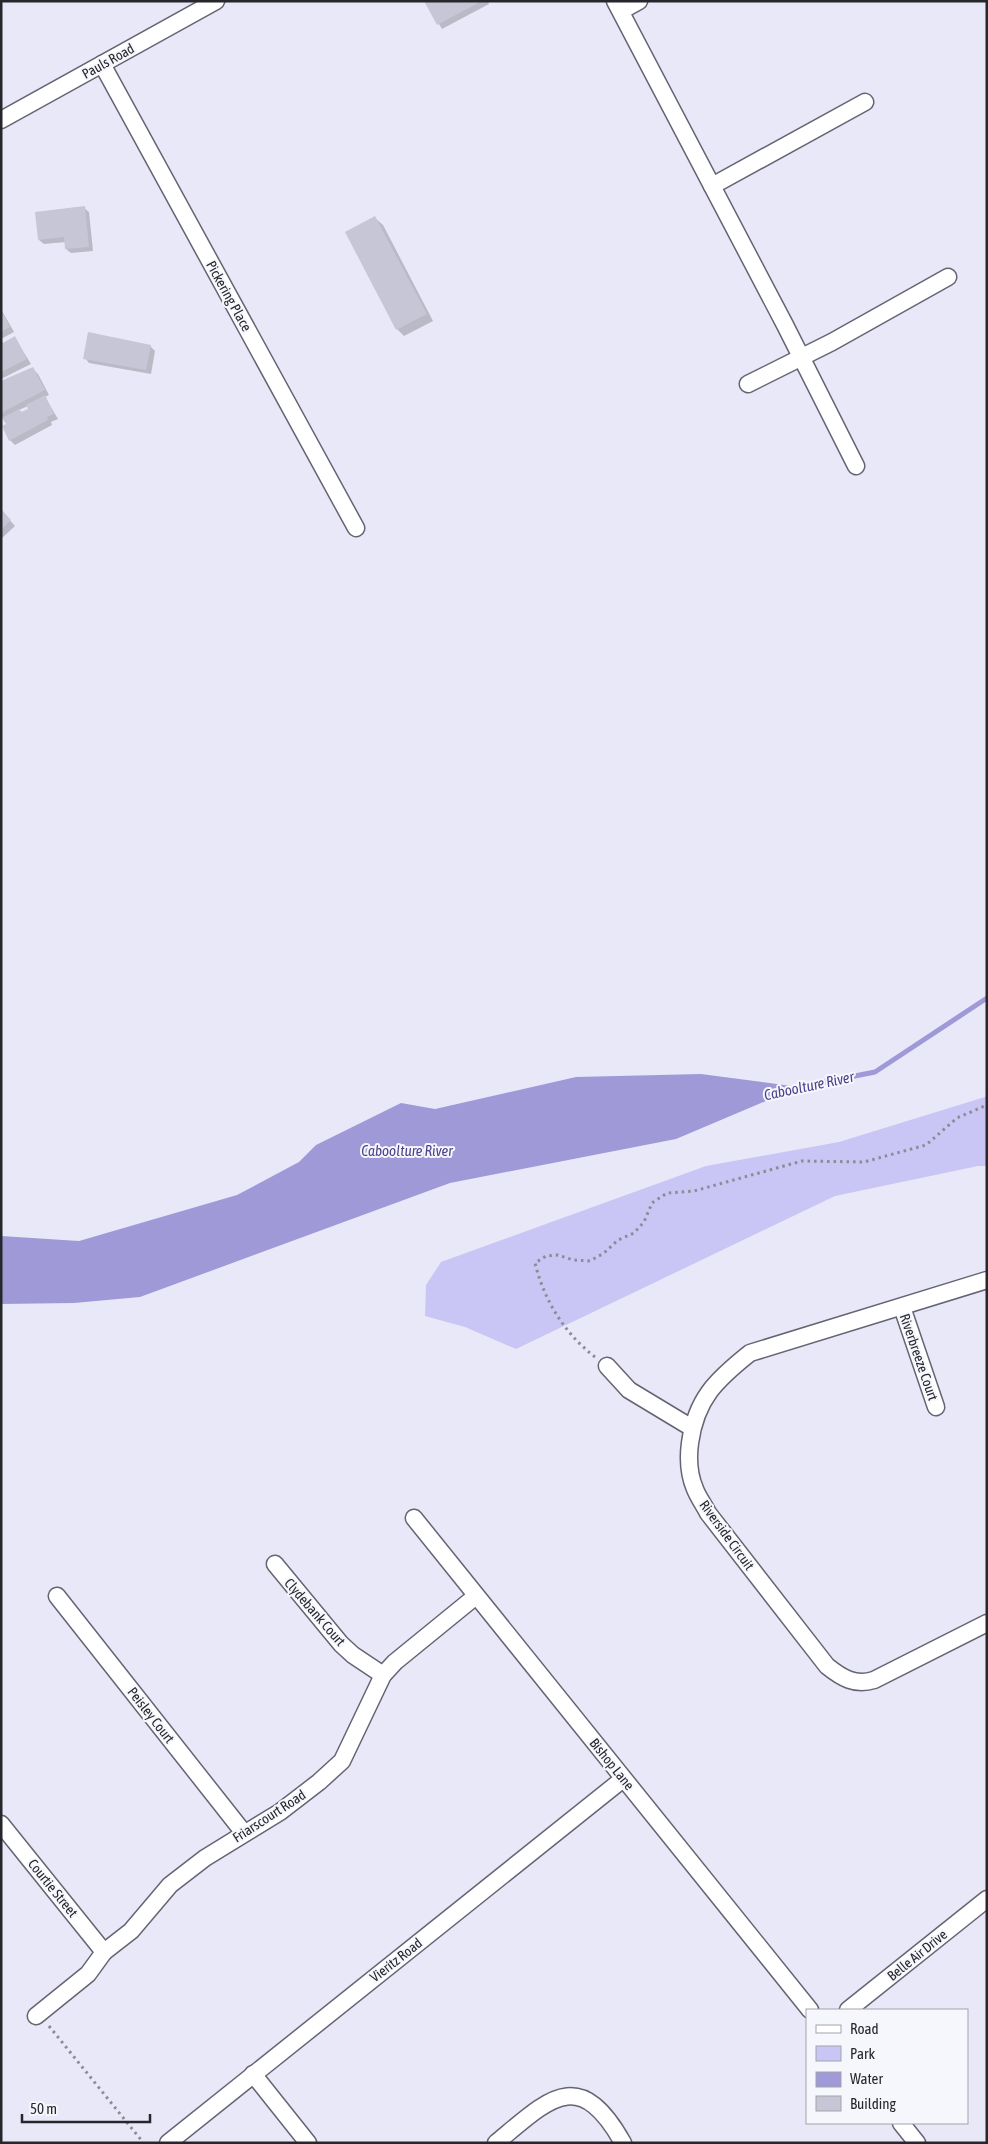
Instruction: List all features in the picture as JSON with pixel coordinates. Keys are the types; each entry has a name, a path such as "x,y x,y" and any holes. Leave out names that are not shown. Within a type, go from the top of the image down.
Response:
{"street":[{"name":"Pauls Road","path":"1,120 216,1"},
{"path":"639,1 618,6 856,466"},
{"name":"Pickering Place","path":"102,64 356,528"},
{"path":"712,186 865,102"},
{"path":"748,384 832,342 948,277"},
{"name":"Riverside Circuit","path":"987,1280 750,1353 728,1370 711,1388 698,1409 692,1428 689,1452 690,1474 695,1490 708,1512 827,1666 839,1676 853,1682 863,1683 874,1680 987,1623"},
{"name":"Riverbreeze Court","path":"902,1307 936,1406"},
{"path":"607,1366 629,1390 692,1428"},
{"name":"Bishop Lane","path":"414,1518 809,2009"},
{"name":"Clydebank Court","path":"274,1564 341,1644 353,1655 383,1675"},
{"name":"Peisley Court","path":"57,1596 244,1833"},
{"name":"Friarscourt Road","path":"38,2015 88,1974 104,1952 131,1931 170,1885 205,1858 280,1812 319,1782 342,1761 383,1675 395,1662 476,1596"},
{"name":"Vieritz Road","path":"168,2143 624,1779"},
{"name":"Courtie Street","path":"1,1824 104,1952"},
{"name":"Belle Air Drive","path":"849,2009 987,1899"},
{"path":"253,2074 308,2143"},
{"path":"496,2143 544,2104 560,2096 578,2096 592,2103 623,2143"},
{"path":"902,2124 918,2143"}],"path":[{"path":"607,1366 584,1348 553,1311 539,1279 535,1263 546,1256 558,1255 573,1260 590,1261 604,1253 618,1240 634,1233 644,1222 652,1203 667,1193 694,1192 802,1161 864,1162 926,1145 958,1118 987,1105"},
{"path":"38,2015 142,2141"}],"green space":[{"path":"987,1094 987,1166 978,1166 835,1196 516,1349 465,1327 425,1316 426,1285 441,1262 706,1166 839,1142 985,1097"}],"water":[{"name":"Caboolture River","path":"701,1074 799,1087 676,1139 450,1183 140,1297 74,1303 1,1304 1,1236 79,1241 237,1195 299,1162 316,1145 401,1103 435,1109 576,1077"}],"building":[{"path":"424,1 482,1 437,25"},
{"path":"85,206 89,247 65,249 64,237 38,240 35,212"},
{"path":"375,216 427,314 396,330 345,232"},
{"path":"1,310 10,327 1,332"},
{"path":"88,332 151,345 146,370 83,359"},
{"path":"15,336 27,359 1,372 1,339 3,343"},
{"path":"33,367 45,390 1,413 1,381"},
{"path":"45,395 54,414 47,417 48,420 9,441 2,426 6,424 2,418 19,409 21,412 28,409 26,405"},
{"path":"1,509 11,520 1,530"}],"waterway":[{"name":"Caboolture River","path":"799,1087 875,1072 987,998"}]}
